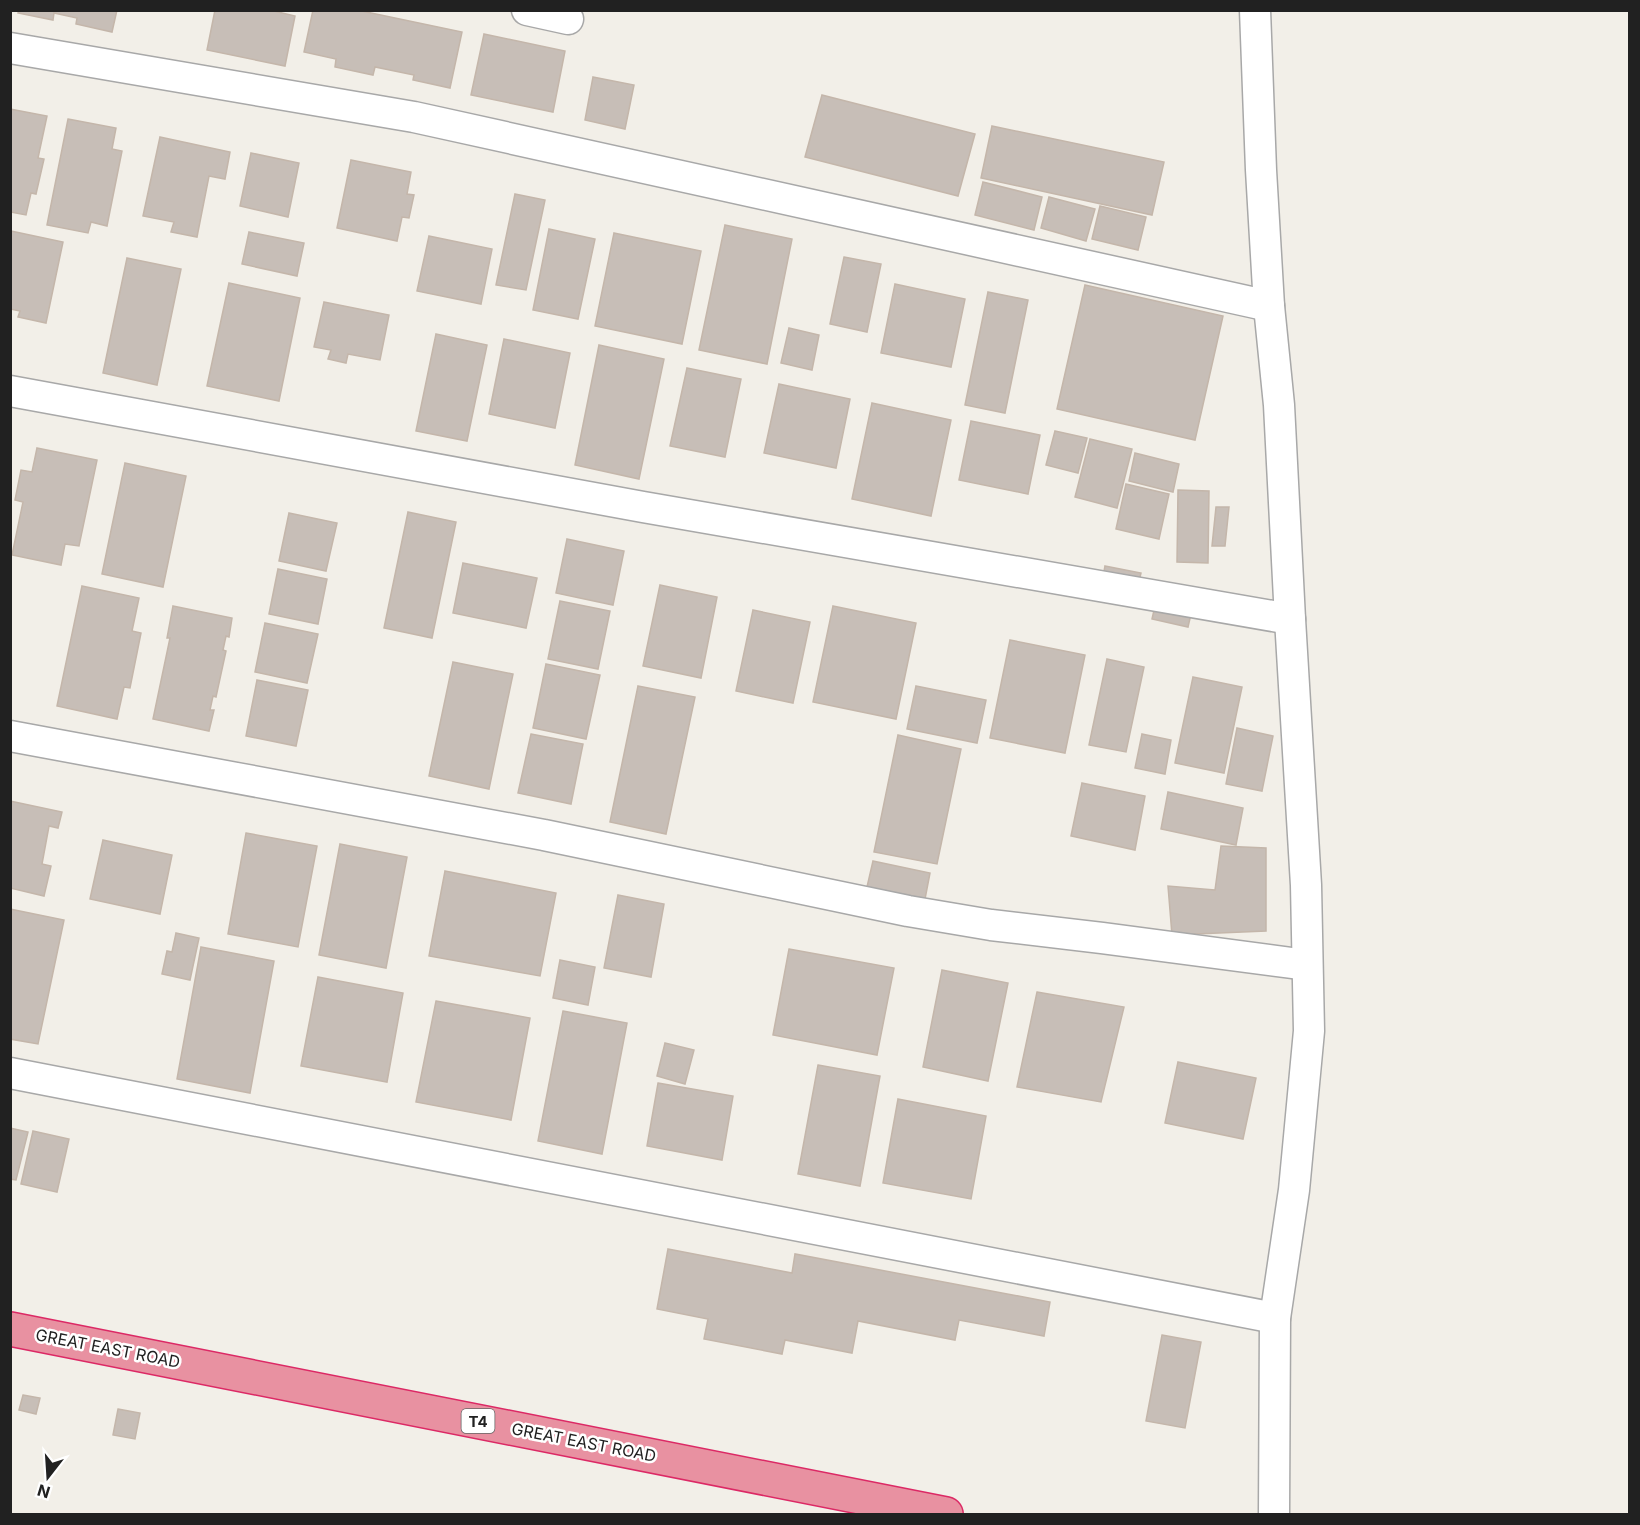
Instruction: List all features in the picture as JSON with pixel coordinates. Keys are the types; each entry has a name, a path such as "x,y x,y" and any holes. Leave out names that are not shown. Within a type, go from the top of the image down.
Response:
{"highway":[{"name":"GREAT EAST ROAD","path":"10,1329 946,1515"}],"street":[{"path":"527,10 568,19"},
{"path":"1255,10 1261,170 1269,306 1279,405 1306,885 1309,1030 1294,1190 1275,1318 1274,1515"},
{"path":"10,48 414,117 1269,306"},
{"path":"10,391 643,507 1290,620"},
{"path":"10,736 544,835 908,911 991,925 1307,965"},
{"path":"10,1073 1275,1318"}],"building":[{"path":"19,10 117,10 112,32 76,24 77,18 54,13 53,20 18,13"},
{"path":"215,10 270,10 295,16 285,66 207,50"},
{"path":"313,10 357,10 462,32 450,88 413,80 414,75 375,67 373,75 335,67 336,59 304,52"},
{"path":"484,34 565,51 553,112 471,95"},
{"path":"593,77 634,85 625,129 585,120"},
{"path":"822,95 975,134 958,196 805,157"},
{"path":"10,109 47,116 38,158 44,159 36,194 31,193 26,215 10,212"},
{"path":"68,119 116,128 112,149 122,151 107,226 91,222 88,233 47,225"},
{"path":"992,126 1164,162 1152,215 981,178"},
{"path":"160,137 230,152 225,179 209,176 197,237 171,232 174,222 143,216"},
{"path":"251,153 299,163 288,217 240,206"},
{"path":"351,160 411,172 407,194 414,195 409,218 402,217 397,241 337,228"},
{"path":"983,182 1042,197 1034,230 975,215"},
{"path":"515,194 545,200 526,290 496,285"},
{"path":"1049,197 1095,209 1086,241 1041,228"},
{"path":"1100,206 1146,217 1138,250 1092,239"},
{"path":"725,225 792,239 767,364 699,350"},
{"path":"549,229 595,239 578,319 533,310"},
{"path":"11,231 63,242 46,323 18,317 20,311 10,309"},
{"path":"249,232 304,243 297,276 242,264"},
{"path":"614,233 701,251 682,344 595,326"},
{"path":"429,236 492,249 481,304 417,291"},
{"path":"844,257 881,264 867,332 830,324"},
{"path":"127,258 181,269 157,385 103,373"},
{"path":"229,283 300,298 279,401 207,386"},
{"path":"895,284 965,299 951,367 881,353"},
{"path":"1085,285 1223,316 1195,440 1057,409"},
{"path":"988,292 1028,300 1005,413 965,405"},
{"path":"324,302 389,315 380,360 348,354 346,363 328,359 331,350 314,347"},
{"path":"789,328 819,335 812,370 781,363"},
{"path":"436,334 487,345 467,441 416,431"},
{"path":"504,339 570,353 555,428 489,414"},
{"path":"599,345 664,359 639,479 575,465"},
{"path":"687,368 741,379 725,457 670,446"},
{"path":"779,384 850,399 836,468 764,453"},
{"path":"872,403 951,420 931,516 852,499"},
{"path":"971,421 1040,435 1028,494 959,480"},
{"path":"1055,431 1087,438 1078,473 1046,465"},
{"path":"1090,439 1132,449 1117,508 1075,497"},
{"path":"37,448 97,460 79,546 65,544 61,565 12,555 23,502 15,500 21,470 32,472"},
{"path":"1135,453 1179,464 1173,492 1129,481"},
{"path":"125,463 186,476 163,587 102,574"},
{"path":"1126,484 1169,494 1159,539 1116,529"},
{"path":"1178,490 1209,491 1208,563 1177,562"},
{"path":"1216,507 1229,507 1225,546 1212,546"},
{"path":"408,512 456,522 432,638 384,628"},
{"path":"289,513 337,523 326,571 279,561"},
{"path":"567,539 624,551 613,605 556,593"},
{"path":"463,563 537,578 526,628 453,613"},
{"path":"1105,566 1141,573 1137,589 1102,582"},
{"path":"278,569 327,579 318,624 269,614"},
{"path":"660,585 717,597 701,678 643,666"},
{"path":"82,586 139,598 132,631 141,633 130,688 124,687 117,719 57,706"},
{"path":"560,601 610,611 598,669 548,659"},
{"path":"173,606 232,618 229,637 226,636 223,650 226,651 216,697 213,696 210,710 214,710 209,731 153,719 170,638 167,638"},
{"path":"833,606 916,623 896,719 813,702"},
{"path":"1155,606 1191,614 1188,627 1152,619"},
{"path":"753,610 810,622 793,703 736,691"},
{"path":"265,623 318,634 307,683 255,672"},
{"path":"1010,640 1085,655 1065,753 990,738"},
{"path":"1107,659 1144,667 1126,752 1089,745"},
{"path":"453,662 513,674 489,789 429,776"},
{"path":"546,664 600,675 586,739 533,728"},
{"path":"1193,677 1242,687 1224,773 1175,763"},
{"path":"257,680 308,690 296,746 246,736"},
{"path":"638,686 695,697 666,834 610,822"},
{"path":"916,686 986,700 977,743 907,729"},
{"path":"1237,728 1273,736 1262,791 1226,784"},
{"path":"531,734 583,744 571,804 518,793"},
{"path":"1142,734 1171,740 1165,774 1135,768"},
{"path":"898,735 961,749 937,864 874,852"},
{"path":"1082,783 1145,796 1135,850 1071,836"},
{"path":"1168,792 1243,808 1236,845 1161,829"},
{"path":"10,801 62,812 58,828 49,826 42,864 51,866 44,896 10,888"},
{"path":"246,833 317,846 298,947 228,934"},
{"path":"103,840 172,855 160,914 90,899"},
{"path":"340,844 407,857 386,968 319,955"},
{"path":"1221,846 1266,848 1266,931 1172,935 1168,886 1215,890"},
{"path":"873,861 930,873 925,899 867,887"},
{"path":"445,871 556,893 540,976 429,956"},
{"path":"618,895 664,904 651,977 604,968"},
{"path":"10,909 64,920 38,1044 10,1039"},
{"path":"176,933 199,938 190,980 162,974 167,951 172,952"},
{"path":"201,947 274,961 250,1093 177,1079"},
{"path":"789,949 894,968 877,1055 773,1035"},
{"path":"560,960 595,967 588,1005 553,998"},
{"path":"942,970 1008,983 988,1081 923,1067"},
{"path":"318,977 403,993 387,1082 301,1066"},
{"path":"1037,992 1124,1007 1101,1102 1017,1087"},
{"path":"436,1001 530,1018 511,1120 416,1102"},
{"path":"563,1011 627,1023 602,1154 538,1141"},
{"path":"665,1043 694,1050 685,1084 657,1076"},
{"path":"1178,1062 1256,1078 1243,1139 1165,1123"},
{"path":"818,1065 880,1076 860,1186 798,1174"},
{"path":"658,1083 733,1096 722,1160 647,1146"},
{"path":"898,1099 986,1116 971,1199 883,1183"},
{"path":"10,1128 28,1132 16,1180 10,1179"},
{"path":"33,1131 69,1139 57,1192 21,1184"},
{"path":"668,1249 792,1273 795,1254 1050,1302 1044,1336 959,1320 955,1340 858,1321 852,1353 785,1340 782,1354 704,1339 708,1319 657,1309"},
{"path":"1162,1335 1201,1342 1185,1428 1146,1421"},
{"path":"23,1395 40,1398 36,1414 19,1410"},
{"path":"118,1409 140,1413 135,1439 113,1435"}]}
